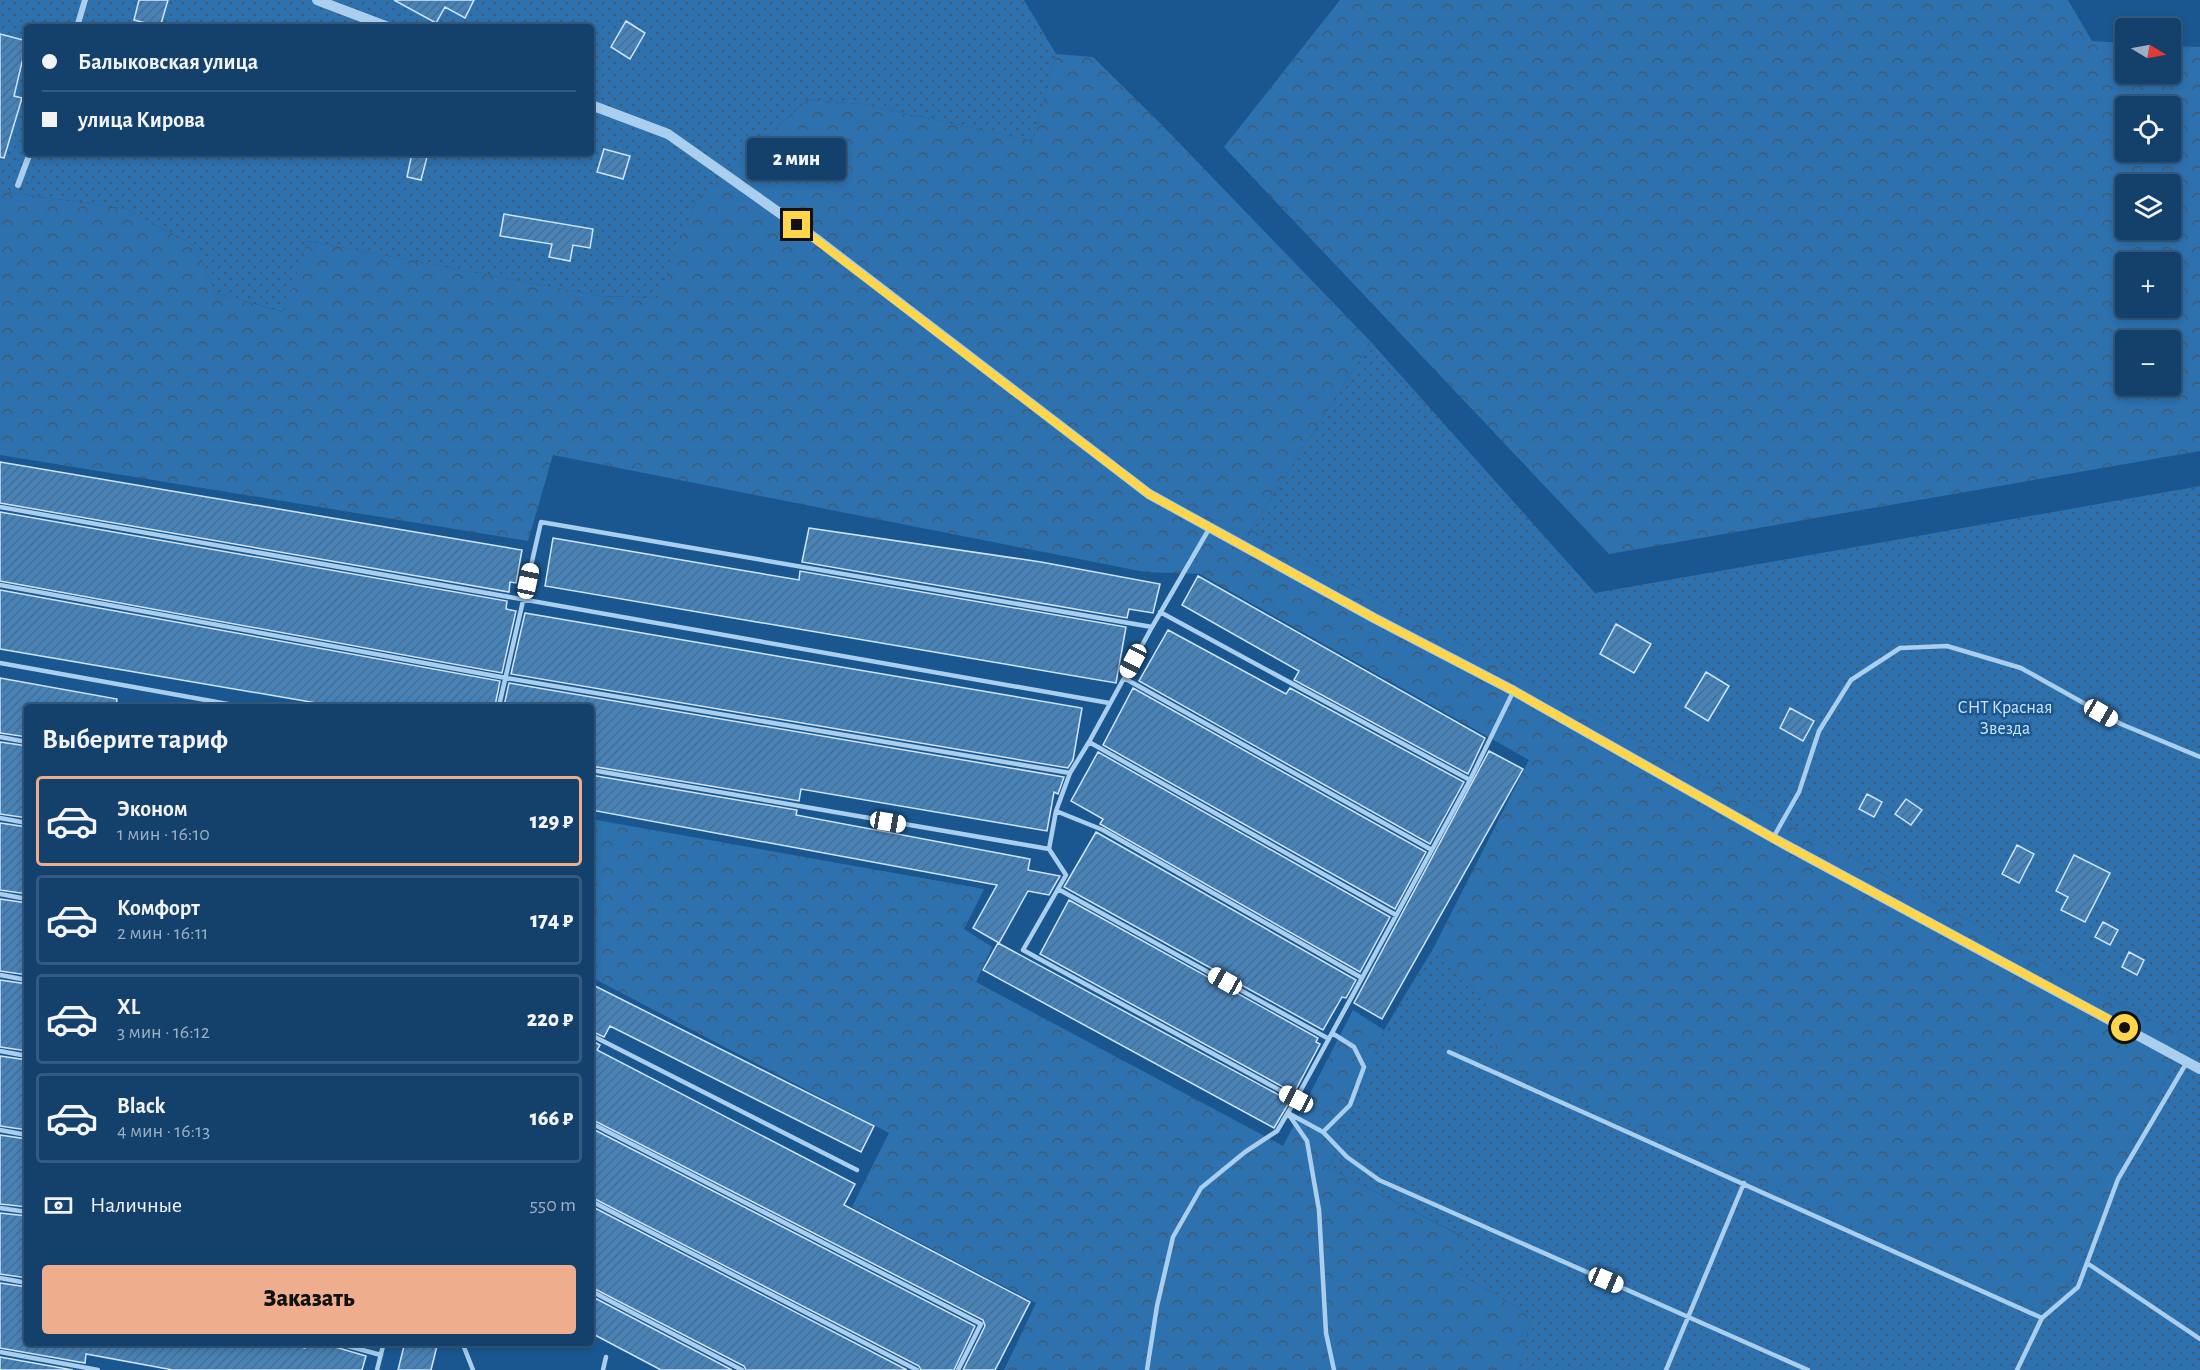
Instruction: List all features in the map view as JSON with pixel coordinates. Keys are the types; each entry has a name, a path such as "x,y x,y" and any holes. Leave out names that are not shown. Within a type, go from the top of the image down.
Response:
{"street":[{"path":"78,24 85,0"},
{"path":"317,0 380,24"},
{"path":"594,106 668,134 815,238 1149,494 1374,618 1514,691 1773,838 2200,1069"},
{"path":"18,185 29,156"}],"lane":[{"path":"0,507 1109,703"},
{"path":"500,704 541,522 1152,627"},
{"path":"1048,849 1056,812 1070,773 1209,527"},
{"path":"0,585 506,678 1070,773"},
{"path":"1160,612 1470,780"},
{"path":"1773,838 1799,792 1819,731 1851,680 1900,648 1947,646 2021,668 2121,724 2200,757"},
{"path":"0,663 228,704"},
{"path":"1124,678 1432,850"},
{"path":"1147,1370 1157,1306 1173,1237 1201,1188 1245,1152 1277,1131 1470,780 1514,691"},
{"path":"0,737 24,741"},
{"path":"1089,742 1396,915"},
{"path":"594,771 1048,849 1066,875 1023,950 1296,1099"},
{"path":"1056,812 1103,830 1362,978"},
{"path":"0,818 24,822"},
{"path":"1058,888 1329,1039"},
{"path":"0,894 24,898"},
{"path":"0,975 24,979"},
{"path":"1323,1132 1350,1105 1364,1067 1353,1047 1332,1033"},
{"path":"594,1037 857,1170"},
{"path":"0,1051 24,1055"},
{"path":"1449,1052 2042,1318"},
{"path":"2017,1370 2042,1318 2078,1287 2118,1179 2187,1062"},
{"path":"1288,1113 1323,1132 1347,1157 1379,1180 1808,1370"},
{"path":"1288,1113 1307,1142 1319,1210 1326,1333 1334,1370"},
{"path":"594,1125 981,1324 958,1370"},
{"path":"0,1130 24,1134"},
{"path":"1666,1370 1744,1184"},
{"path":"594,1203 917,1370"},
{"path":"0,1208 24,1212"},
{"path":"2087,1263 2200,1340"},
{"path":"0,1278 24,1282"},
{"path":"594,1293 742,1370"},
{"path":"348,1346 381,1355"},
{"path":"376,1370 383,1346"},
{"path":"464,1346 473,1370"},
{"path":"0,1352 98,1370"},
{"path":"603,1370 606,1357"}],"green space":[{"path":"0,0 1024,0 1056,54 1033,141 862,104 807,100 695,202 658,298 600,296 308,241 284,312 216,293 193,245 127,209 0,191"},
{"path":"1340,0 2068,0 2092,41 2115,42 2115,84 2181,84 2181,46 2200,47 2200,451 1609,554 1224,147"},
{"path":"1056,54 1093,57 1161,124 1371,342 1251,530 2184,1038 2072,1281 2038,1314 1696,1152 1499,1064 1485,1001 1434,947 1529,760 1200,574 1145,572 553,455 528,541 0,455 0,191 127,209 193,245 216,293 283,312 308,241 600,296 657,298 695,202 807,100 862,104 1033,141"},
{"name":"СНТ Красная Звезда","path":"1371,342 1595,593 2200,486 2200,1370 1518,1370 1532,1316 1455,1271 1464,1237 1329,1168 1384,1030 1434,947 1485,1001 1500,1064 1696,1152 2038,1313 2072,1281 2184,1038 1251,530"},
{"path":"594,820 984,889 964,929 992,947 976,982 1283,1146 1353,1010 1384,1030 1329,1168 1465,1238 1455,1271 1532,1316 1518,1370 1004,1370 1036,1303 852,1207 889,1133 594,979"}],"building":[{"path":"139,0 168,0 161,24 134,20"},
{"path":"394,0 474,0 465,18 445,7 436,23"},
{"path":"626,21 645,33 630,59 611,47"},
{"path":"0,34 24,40 24,54 14,96 22,98 4,158 0,157"},
{"path":"604,149 630,156 623,179 597,172"},
{"path":"411,156 427,156 421,180 407,177"},
{"path":"504,214 593,229 590,248 573,245 570,261 549,257 552,244 500,236"},
{"path":"0,462 522,550 516,583 510,582 509,592 0,503"},
{"path":"0,512 507,601 506,609 516,611 502,673 0,581"},
{"path":"809,528 1041,562 1160,584 1153,613 1129,609 1127,618 802,562"},
{"path":"553,538 799,580 800,571 1126,627 1116,683 545,586"},
{"path":"1198,576 1485,738 1468,774 1294,680 1299,671 1182,605"},
{"path":"0,590 500,681 495,704 322,704 0,649"},
{"path":"525,613 1082,708 1073,760 1068,768 511,674"},
{"path":"1616,624 1651,644 1634,673 1600,654"},
{"path":"1168,630 1286,694 1290,688 1464,782 1430,844 1139,681"},
{"path":"1706,672 1729,686 1708,721 1685,707"},
{"path":"0,678 117,699 116,704 24,704 24,737 0,733"},
{"path":"509,683 1064,777 1058,794 1054,792 1047,831 801,789 799,801 594,767 594,704 504,704"},
{"path":"1133,688 1426,852 1395,909 1103,745"},
{"path":"1790,708 1814,721 1803,741 1780,728"},
{"path":"0,742 24,746 24,818 0,814"},
{"path":"1489,751 1523,769 1382,1019 1354,1003"},
{"path":"1098,752 1390,917 1360,972 1100,824 1103,819 1071,801"},
{"path":"594,776 797,810 796,815 1030,859 1028,870 1060,876 1049,895 1028,891 999,943 973,928 997,885 594,811"},
{"path":"1867,794 1882,802 1874,817 1859,809"},
{"path":"1906,799 1922,810 1911,825 1895,814"},
{"path":"0,823 24,827 24,894 0,890"},
{"path":"1096,832 1356,980 1346,998 1342,997 1323,1030 1064,887"},
{"path":"2017,845 2034,854 2019,883 2002,874"},
{"path":"2074,855 2110,873 2085,922 2061,910 2068,897 2056,891"},
{"path":"0,899 24,903 24,975 0,971"},
{"path":"1069,900 1318,1038 1316,1042 1320,1044 1294,1093 1040,954"},
{"path":"2103,922 2118,930 2110,945 2095,937"},
{"path":"998,943 1290,1101 1274,1128 983,970"},
{"path":"2129,952 2144,960 2137,975 2122,967"},
{"path":"0,980 24,984 24,1051 0,1047"},
{"path":"594,986 874,1126 861,1152 610,1026 604,1037 594,1032"},
{"path":"594,1042 600,1045 597,1050 855,1184 844,1205 1030,1302 995,1370 963,1370 985,1326 983,1320 594,1121"},
{"path":"0,1056 24,1060 24,1130 0,1126"},
{"path":"594,1130 975,1326 954,1370 921,1370 919,1366 594,1199"},
{"path":"0,1135 24,1139 24,1207 0,1204"},
{"path":"594,1208 907,1370 746,1370 744,1366 594,1289"},
{"path":"0,1213 24,1216 24,1278 0,1274"},
{"path":"0,1283 24,1287 24,1346 298,1346 305,1348 305,1346 332,1346 366,1356 362,1370 173,1370 86,1354 85,1363 0,1348"},
{"path":"594,1298 732,1370 661,1370 594,1335"},
{"path":"404,1346 437,1346 431,1370 398,1370"},
{"path":"0,1357 73,1370 0,1370"}],"route":[{"path":"797,225 1149,494 1374,618 1514,691 1773,838 2125,1028"}]}
